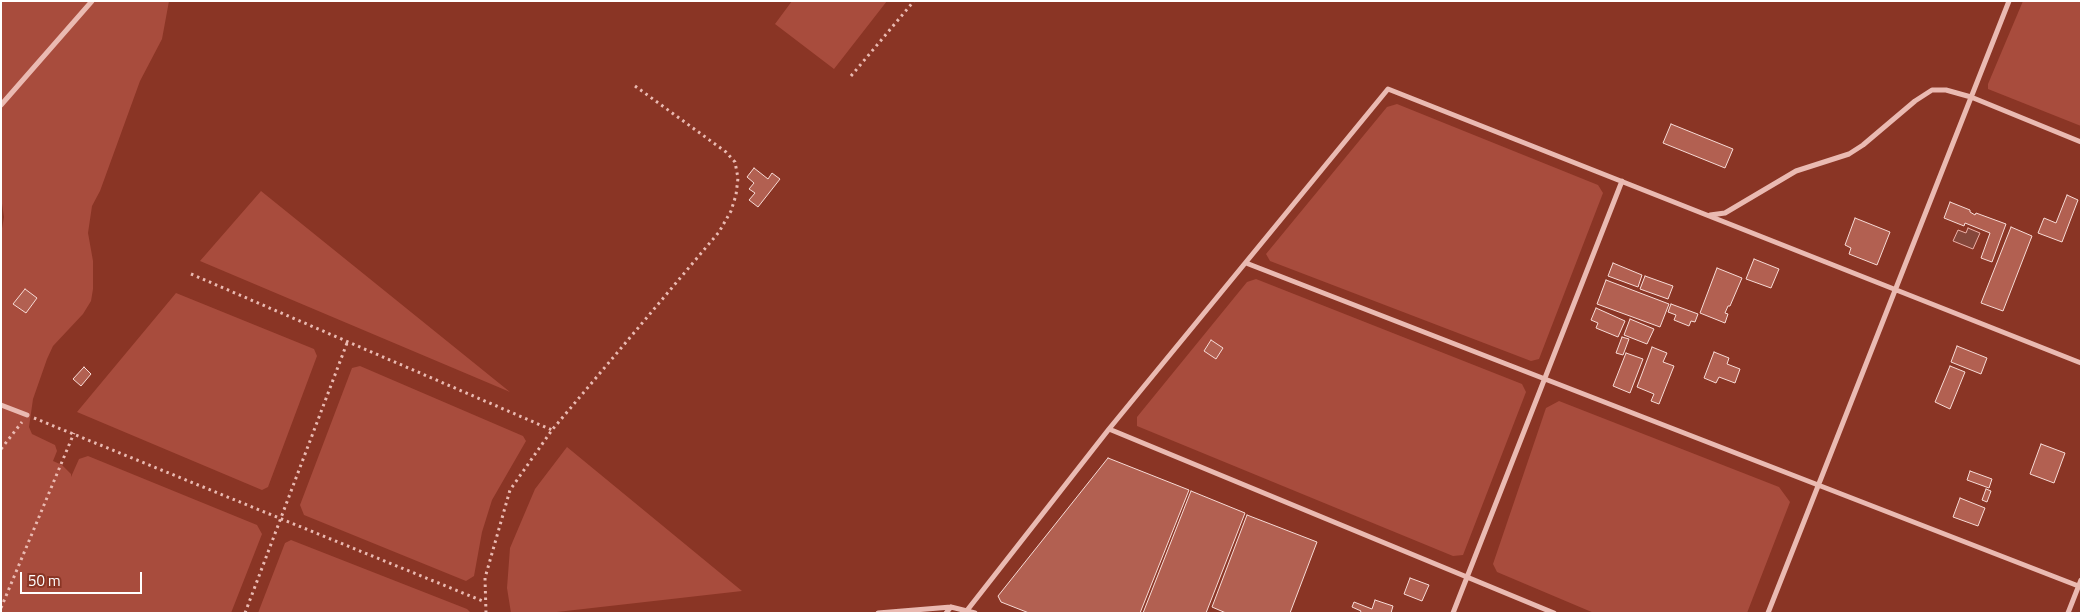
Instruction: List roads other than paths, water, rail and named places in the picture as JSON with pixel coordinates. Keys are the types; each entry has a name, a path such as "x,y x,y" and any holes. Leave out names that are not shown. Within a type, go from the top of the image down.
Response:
{"street":[{"path":"1,105 92,1"},
{"path":"1768,613 2009,1"},
{"path":"966,611 1109,429 1388,89 2081,363"},
{"path":"1707,216 1725,213 1796,171 1849,154 1863,145 1915,101 1932,90 1946,90 1970,97 2081,142"},
{"path":"1453,613 1622,181"},
{"path":"1246,263 2080,587"},
{"path":"1,405 27,415"},
{"path":"1109,429 1554,613"},
{"path":"2068,613 2080,587 2081,580"},
{"path":"946,613 951,607"},
{"path":"878,613 951,607 976,613"}]}
